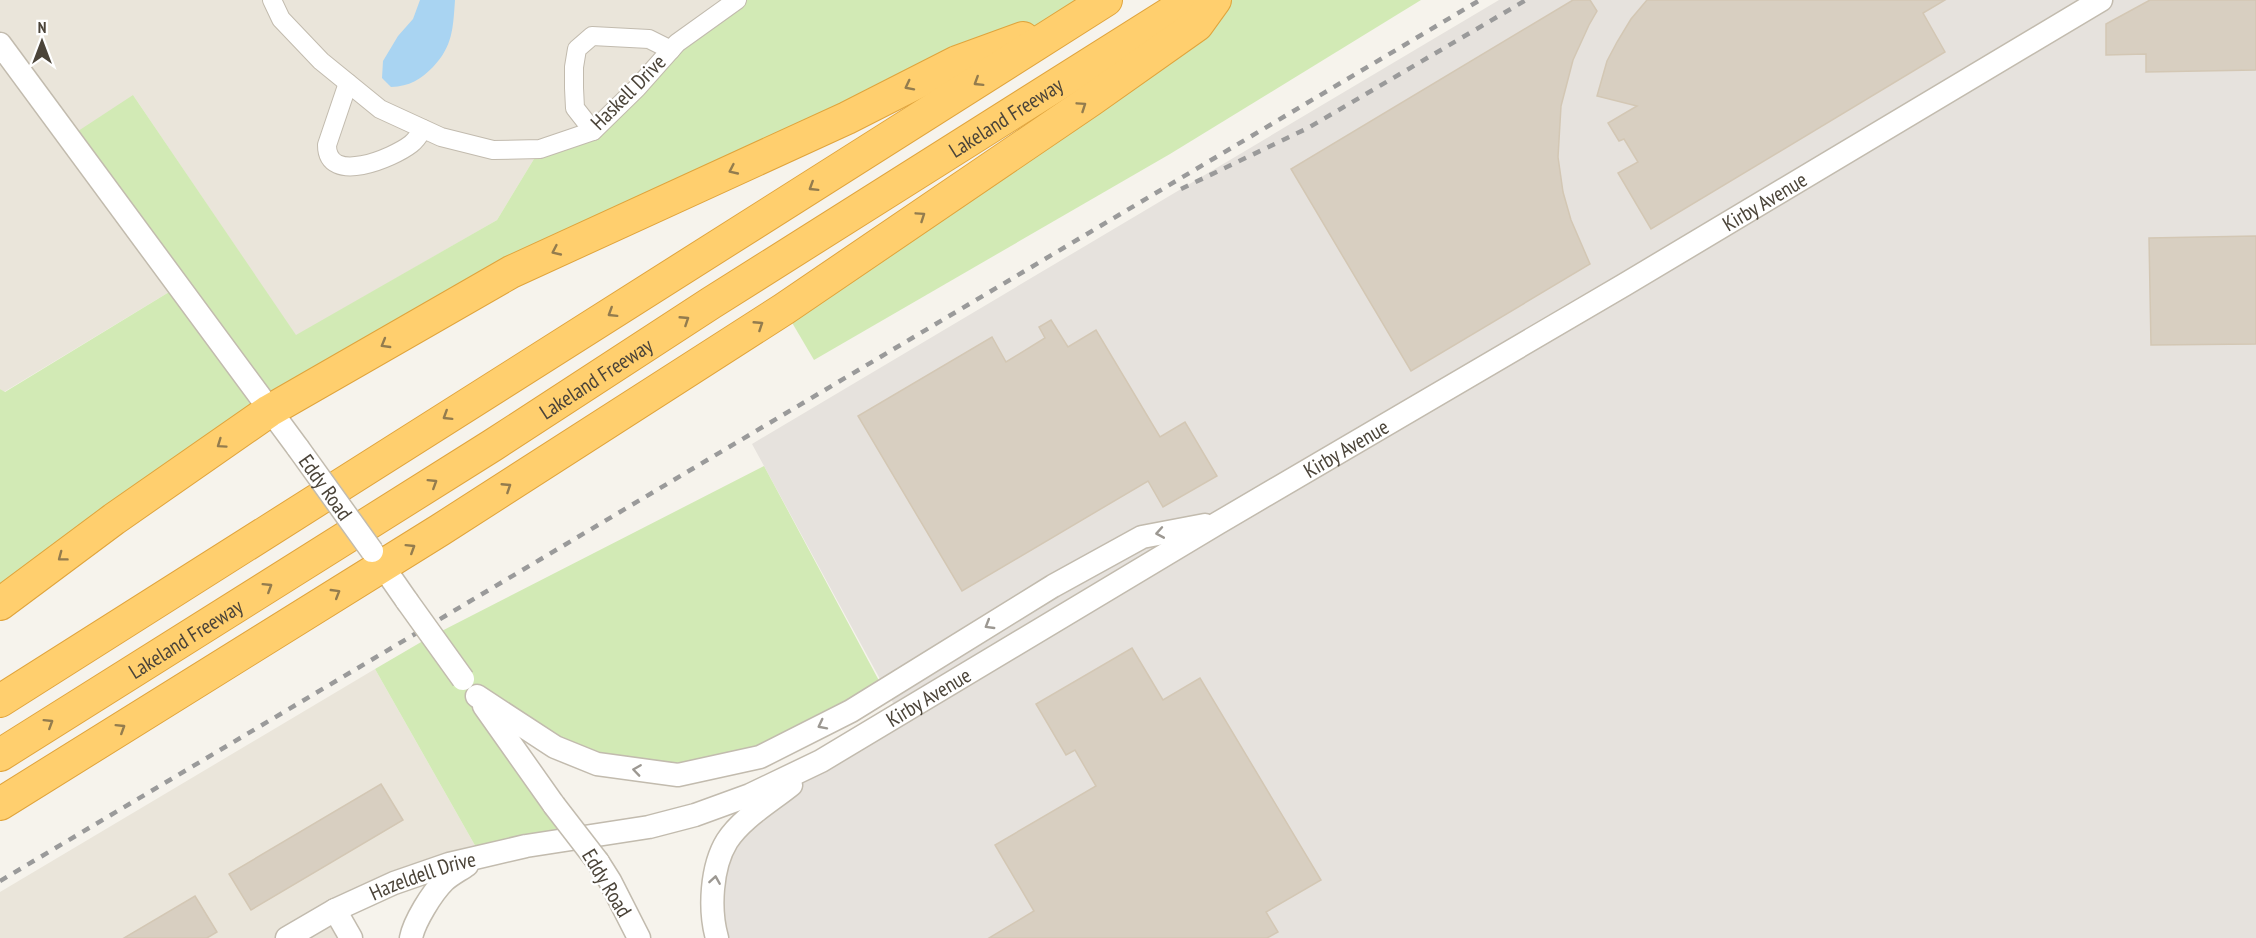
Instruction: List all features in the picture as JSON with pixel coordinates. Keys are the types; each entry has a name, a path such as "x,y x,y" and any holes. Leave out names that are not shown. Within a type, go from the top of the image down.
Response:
{"highway":[{"path":"0,701 1106,0"},
{"name":"Lakeland Freeway","path":"0,755 493,445 721,297 1191,0"},
{"path":"0,804 328,598 378,559 784,309 1072,114 1197,25 1215,0"},
{"path":"0,604 114,519 269,411 511,272 847,118 957,62 1080,16"}],"street":[{"name":"Haskell Drive","path":"272,0 281,19 321,61 380,109 441,137 493,150 540,149 593,131 637,88 677,43 737,0"},
{"name":"Kirby Avenue","path":"567,841 649,827 695,815 750,795 821,761 2101,0"},
{"path":"593,131 574,108 574,67 578,49 592,36 649,39 671,50"},
{"name":"Eddy Road","path":"0,44 255,388 269,411 298,448 554,805 598,862 635,934"},
{"path":"348,83 327,145 327,154 335,165 349,168 390,156 413,143 423,129"},
{"path":"470,688 555,747 597,764 678,775 760,757 851,711 1053,586 1142,537 1218,523"},
{"path":"717,938 713,926 714,892 718,864 727,842 743,824 821,761"},
{"name":"Hazeldell Drive","path":"287,938 335,910 394,883 449,864 481,856 526,846 567,841"},
{"path":"411,938 425,907 444,880 481,856"},
{"path":"335,910 351,938"}],"shaded area":[{"path":"0,0 737,0 593,131 540,149 497,220 296,336 133,95 179,286 4,392 0,389"},
{"path":"1499,0 2256,0 2256,938 717,938 714,892 743,823 899,714 752,444"},
{"path":"375,669 481,856 336,910 351,938 0,938 0,892"}],"green space":[{"path":"737,0 1106,0 511,272 0,604 0,389 5,392 179,286 69,137 133,95 296,335 497,220 540,149 593,131"},
{"path":"1215,0 1421,0 1170,154 814,360 784,309"},
{"path":"764,466 884,690 760,757 678,775 597,764 478,698 580,838 481,856 375,669 428,638"}],"water":[{"path":"420,0 455,0 448,44 440,59 424,75 409,84 391,87 382,78 383,61 398,36 413,19"}],"building":[{"path":"1573,0 1590,0 1597,11 1573,60 1561,106 1558,157 1563,192 1571,220 1590,264 1411,371 1291,169"},
{"path":"1647,0 1945,0 1923,13 1945,52 1651,229 1618,173 1638,162 1624,139 1619,141 1608,123 1637,106 1597,96 1607,61 1631,19"},
{"path":"2150,0 2256,0 2256,70 2146,72 2146,54 2106,55 2106,24"},
{"path":"2256,236 2256,344 2151,345 2149,238"},
{"path":"1051,320 1068,347 1096,330 1160,437 1185,422 1217,476 1163,507 1148,481 962,591 858,416 992,337 1006,362 1045,338 1039,327"},
{"path":"1132,648 1163,700 1200,678 1321,880 1266,912 1278,932 1267,938 989,938 1034,911 995,845 1096,786 1075,750 1066,755 1036,704"},
{"path":"381,784 403,820 251,910 229,874"},
{"path":"195,896 217,932 207,938 124,938"}],"railway":[{"path":"0,881 1480,0"},
{"path":"1181,189 1308,128 1526,0"}]}
